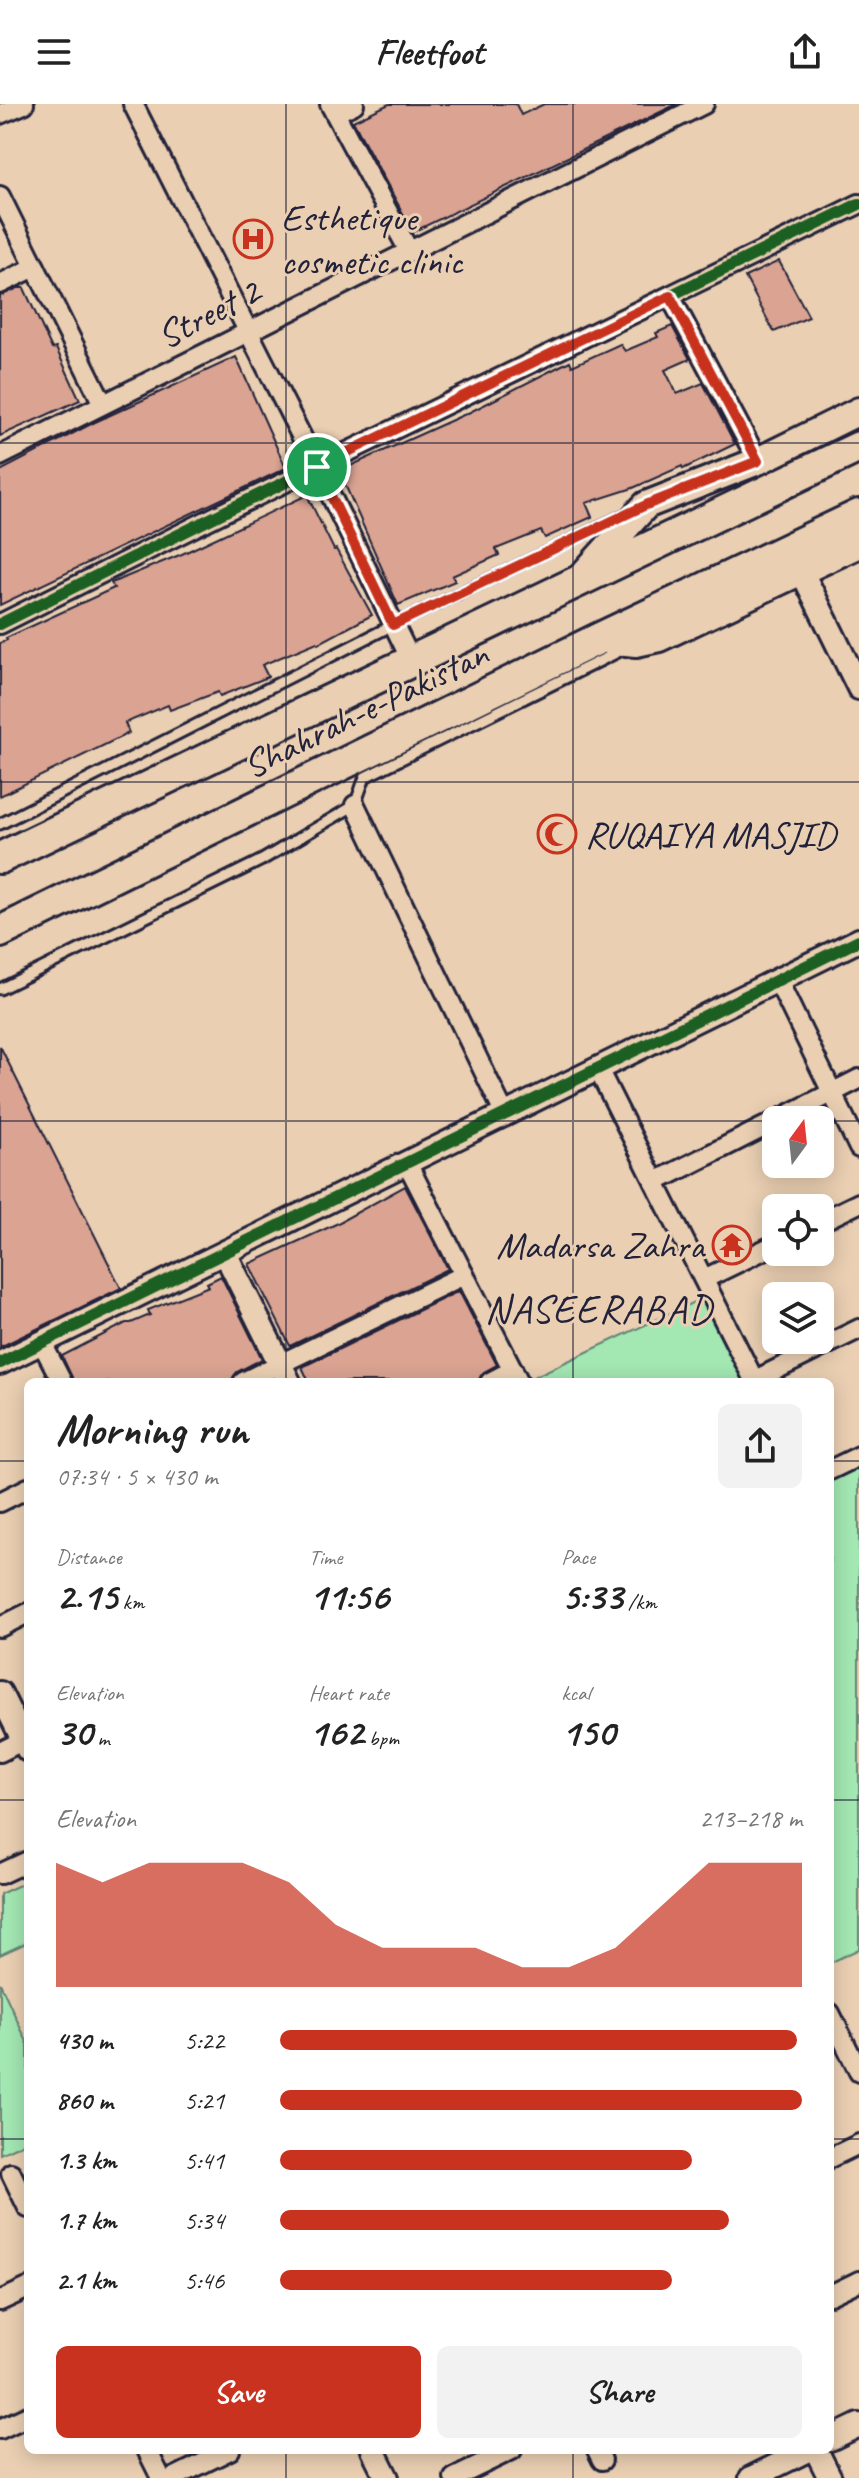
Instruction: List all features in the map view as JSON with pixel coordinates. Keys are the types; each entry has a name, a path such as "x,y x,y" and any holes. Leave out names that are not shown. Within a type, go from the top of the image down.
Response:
{"highway":[{"name":"Shahrah-e-Pakistan","path":"0,858 581,577 859,447"},
{"name":"Shahrah-e-Pakistan","path":"0,932 598,639 859,515"}],"main road":[{"path":"581,577 646,505 758,461 859,411"},
{"path":"598,639 636,643 659,638 859,544"}],"street":[{"path":"0,114 24,104"},
{"path":"133,104 411,660"},
{"path":"354,104 333,108 409,251"},
{"name":"Street 2","path":"0,456 704,104"},
{"path":"0,196 103,404"},
{"path":"0,624 859,204"},
{"path":"0,284 35,267"},
{"path":"670,296 758,461"},
{"path":"802,572 859,688"},
{"path":"355,805 505,1115"},
{"path":"0,1363 859,940"},
{"path":"778,981 859,1148"},
{"path":"598,1069 754,1378"},
{"path":"806,1106 859,1079"},
{"path":"655,1182 762,1128"},
{"path":"407,1163 516,1376"},
{"path":"834,1215 859,1203"},
{"path":"704,1279 762,1251"},
{"path":"225,1253 284,1373"},
{"path":"261,1378 284,1373 464,1275"},
{"path":"761,1378 859,1329"},
{"path":"42,1343 60,1378"},
{"path":"834,1468 859,1456"},
{"path":"0,1502 24,1490"},
{"path":"0,1627 24,1615"},
{"path":"0,1693 24,1739"},
{"path":"0,1752 24,1744"},
{"path":"0,1874 24,1863"},
{"path":"834,2028 859,2072"},
{"path":"834,2156 859,2144"},
{"path":"13,2172 24,2198"},
{"path":"834,2293 859,2281"},
{"path":"0,2301 24,2290"},
{"path":"0,2429 24,2418"},
{"path":"834,2437 859,2425"},
{"path":"149,2454 161,2478"},
{"path":"173,2478 222,2454"},
{"path":"375,2454 387,2478"},
{"path":"454,2478 504,2454"},
{"path":"751,2478 800,2454"},
{"path":"818,2454 830,2478"}],"lane":[{"path":"0,824 393,625 646,505"},
{"path":"0,989 262,860 355,805 365,777 636,643"}],"green space":[{"path":"711,1294 753,1378 532,1378"},
{"path":"859,1456 859,1949 834,1961 834,1468"},
{"path":"24,1883 24,1944 0,1955 0,1894"},
{"path":"0,1983 24,2035 24,2143 0,2154"}],"building":[{"path":"389,104 516,104 521,115 544,104 677,104 413,232 353,121"},
{"path":"779,261 809,317 774,332 745,277"},
{"path":"24,288 80,400 0,436 0,296"},
{"path":"672,326 690,359 665,370 677,394 703,383 735,444 683,469 682,466 633,488 586,503 592,517 545,538 541,531 496,549 499,555 452,576 455,581 398,605 339,471 470,412 570,361 572,366 620,344 625,351 658,337 656,333"},
{"path":"236,357 286,468 0,605 0,471 93,423"},
{"path":"307,495 334,550 372,615 318,644 262,665 268,677 220,696 218,692 170,710 168,705 125,723 129,733 0,796 0,643 114,588 111,583 182,554"},
{"path":"0,1046 121,1288 0,1347"},
{"path":"405,1186 448,1269 290,1346 249,1264 336,1224"},
{"path":"221,1276 262,1359 237,1372 233,1378 72,1378 62,1356 126,1323 150,1315 148,1310 209,1286 207,1283"},
{"path":"459,1291 497,1365 484,1372 480,1378 307,1378 302,1367"}],"cycle path":[{"path":"0,624 859,204"},
{"path":"0,1363 859,940"}],"place":[{"name":"Esthetique cosmetic clinic","path":"253,239"},
{"name":"RUQAIYA MASJID","path":"557,834"},
{"name":"Madarsa Zahra","path":"732,1245"}],"district":[{"name":"NASEERABAD","path":"599,1308"}],"route":[{"path":"670,296 758,461 646,505 393,625 317,467 670,296"}]}
